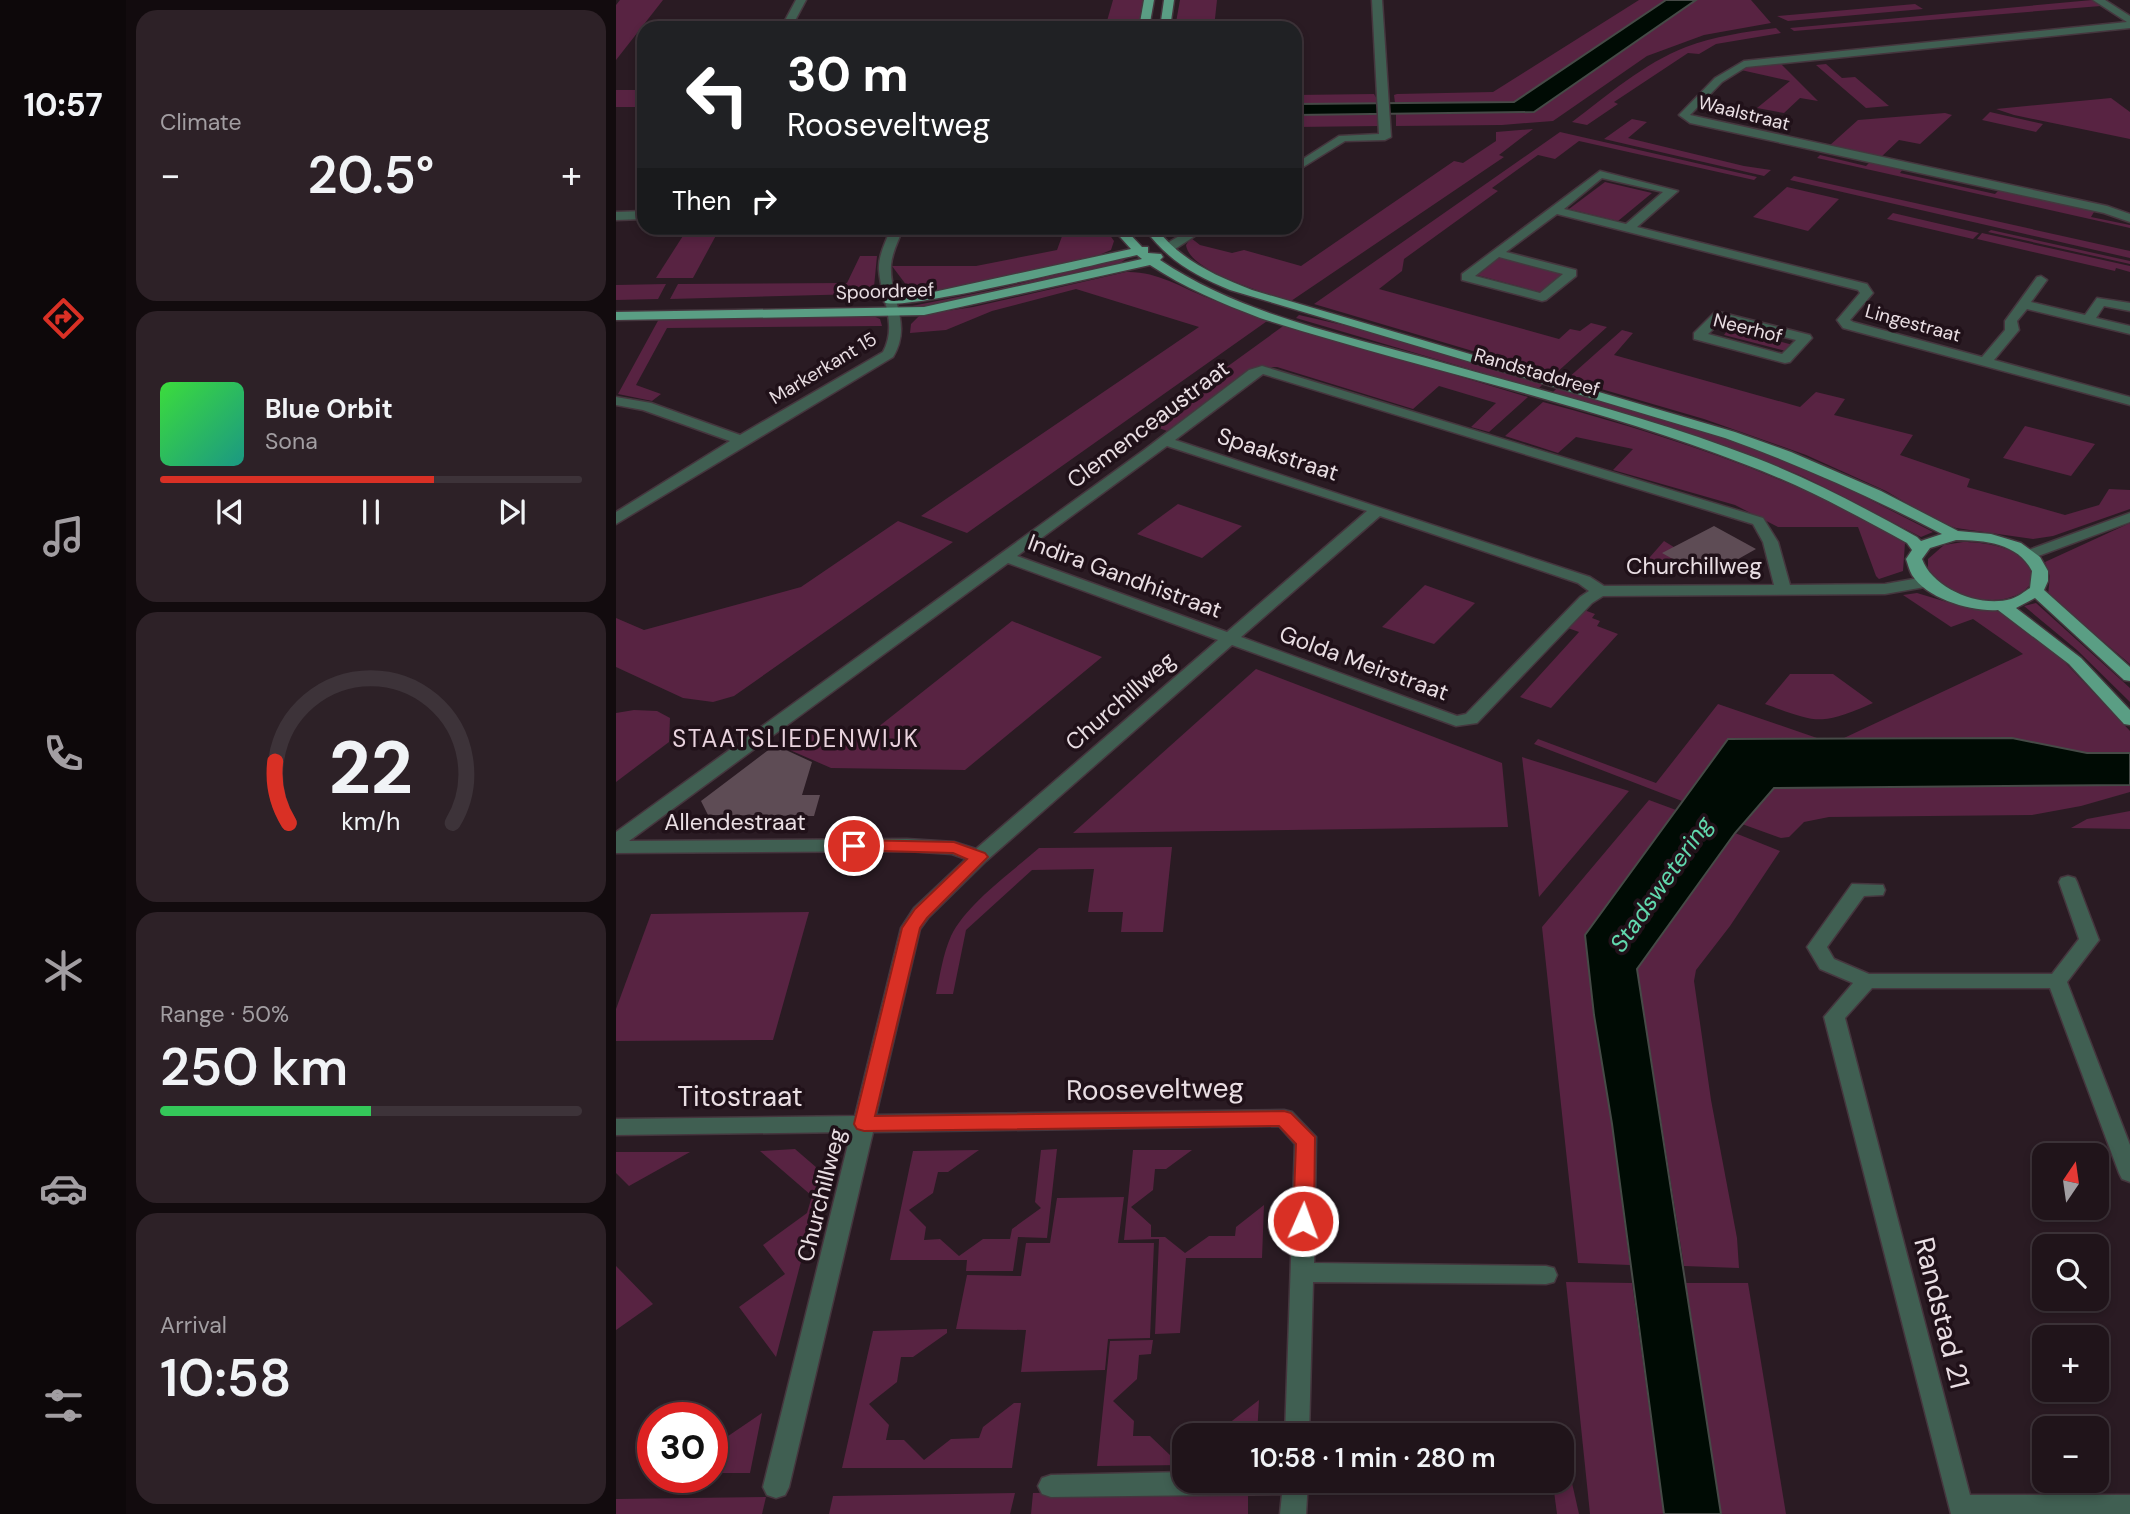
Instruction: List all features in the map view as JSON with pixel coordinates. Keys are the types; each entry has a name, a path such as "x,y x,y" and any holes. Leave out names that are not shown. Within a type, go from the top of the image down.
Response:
{"main road":[{"path":"1145,21 1149,0"},
{"path":"1166,21 1169,0"},
{"name":"Randstaddreef","path":"1124,235 1136,250 1182,281 1259,312 1661,430 1754,462 1845,503 1912,540 1919,549"},
{"name":"Randstaddreef","path":"1156,235 1190,267 1248,293 1730,435 1786,455 1876,494 1955,535"},
{"path":"1151,261 1168,248"},
{"name":"Spoordreef","path":"893,307 1136,250 1168,248"},
{"name":"Spoordreef","path":"621,310 957,306 1151,261"},
{"path":"1955,535 1995,539 2028,555 2041,573 2041,583 2036,591 2027,597 2001,604 1958,600 1939,592 1925,582 1916,570 1914,559 1919,549 1940,538 1955,535"},
{"path":"2036,591 2130,676"},
{"path":"2001,604 2075,661 2130,720"}],"street":[{"path":"790,21 801,0"},
{"path":"1302,164 1343,138 1385,138 1377,0"},
{"path":"2098,0 2112,8 2124,24"},
{"path":"2112,8 2130,7"},
{"name":"Waalstraat","path":"2124,24 1744,64 1706,89 1702,98 1684,115 1690,120 2107,210 2130,218"},
{"path":"1497,253 1572,274 1542,298 1466,276 1600,174 1672,191 1629,228 1555,210 1558,208"},
{"path":"616,215 637,215"},
{"name":"Lingestraat","path":"1629,228 1863,287 1867,293 1843,320 1848,325 2130,401"},
{"name":"Markerkant 15","path":"616,519 741,440 888,354 897,342 884,267 895,235"},
{"path":"1168,248 1189,235"},
{"path":"1985,362 2012,330 2011,321 2041,280"},
{"path":"2088,320 2101,301 2130,307"},
{"path":"2023,304 2130,330"},
{"name":"Neerhof","path":"1719,316 1756,326 1805,338 1785,359 1699,336 1719,316"},
{"name":"Clemenceaustraat","path":"616,841 1254,373 1270,371 1758,521 1763,524 1768,536 1783,590"},
{"path":"616,401 646,406 741,440"},
{"name":"Spaakstraat","path":"1164,441 1378,510"},
{"name":"Churchillweg","path":"776,1487 911,928 921,914 979,857 1378,510 1584,580 1600,591 1885,589 1925,582"},
{"path":"2028,555 2130,517"},
{"name":"Indira Gandhistraat","path":"1005,558 1230,638"},
{"name":"Golda Meirstraat","path":"1230,638 1456,720 1471,719 1586,600 1600,591"},
{"name":"Allendestraat","path":"616,847 907,845 954,848 979,857"},
{"path":"2057,981 2090,940 2068,882"},
{"path":"1876,890 1858,889 1816,947 1826,964 1867,981 2057,981"},
{"name":"Randstad 21","path":"1867,981 1834,1017 1902,1273 1959,1506 2130,1507"},
{"path":"2057,981 2130,1173"},
{"name":"Rooseveltweg","path":"864,1124 1284,1118 1305,1137 1306,1144 1297,1423"},
{"name":"Titostraat","path":"616,1127 864,1124"},
{"path":"1302,1272 1546,1275"},
{"path":"1051,1486 1172,1484"},
{"path":"1293,1514 1295,1493"}],"shaded area":[{"path":"620,0 663,0 647,21 637,21 637,33 616,60 616,5"},
{"path":"1113,0 1145,0 1140,21 1107,21"},
{"path":"1180,0 1217,0 1215,21 1176,21"},
{"path":"1639,0 1666,0 1514,102 1395,103 1394,95 1397,94 1493,92"},
{"path":"1696,0 1751,0 1771,23 1704,35 1647,56 1553,121 1502,125 1396,126 1396,114 1534,112"},
{"path":"2092,0 2101,6 1794,31 1790,28"},
{"path":"1915,4 1923,9 1788,21 1777,16"},
{"path":"1776,28 1781,33 1716,44 1699,54 1688,53 1614,102 1618,104 1587,125 1572,122 1626,81 1670,54 1719,37"},
{"path":"1780,63 1818,101 1800,98 1784,113 1757,108 1790,81 1741,70 1748,64"},
{"path":"1826,64 1842,78 1855,77 1889,106 1866,108 1816,65"},
{"path":"616,90 637,90 637,107 616,107"},
{"path":"1374,94 1379,103 1302,104 1302,95"},
{"path":"2111,98 2130,112 2130,139 1996,109"},
{"path":"1990,112 2043,124 2036,132 1982,120"},
{"path":"1945,113 1952,115 1920,144 1899,140 1880,158 1829,146 1858,120"},
{"path":"1380,114 1381,126 1302,127 1302,115"},
{"path":"1632,119 1647,122 1628,138 1771,170 1764,176 1604,139"},
{"path":"1533,129 1499,155 1504,157 1291,301 1214,272 1190,255 1186,245 1191,238 1200,245 1232,253 1244,250 1301,266 1454,161 1463,163 1496,141 1496,132"},
{"path":"1560,132 1757,177 1754,180 1579,141 1555,159 1538,155 1492,188 1498,191 1404,259 1402,271 1379,289 1559,339 1570,329 1580,331 1591,323 1607,327 1554,375 1314,304"},
{"path":"1820,155 1866,166 1870,162 1903,169 1900,173 1995,194 1999,190 2008,190 2090,208 2094,212 2091,217 2130,225 2130,228 1817,158"},
{"path":"1794,176 2130,251 2130,258 1790,180"},
{"path":"1605,182 1652,193 1618,221 1569,209"},
{"path":"1787,187 1839,199 1808,231 1753,217"},
{"path":"1893,213 1979,233 1973,239 1887,219"},
{"path":"1991,230 2130,261 2130,264 1988,232"},
{"path":"1982,233 2130,266 2130,272 2116,268 2115,271 1977,239"},
{"path":"684,235 716,235 693,278 656,278"},
{"path":"1062,235 1110,235 1114,241 1111,250 1099,255 940,291 910,290 892,266 976,266 1057,250"},
{"path":"860,256 877,256 874,287 861,294 670,299 678,284 847,283"},
{"path":"1129,257 1120,263 915,308 912,306 998,289"},
{"path":"1500,257 1562,274 1540,292 1477,275"},
{"path":"1126,272 1158,277 1216,301 1270,319 967,533 921,516 1199,327 1076,289 992,311 946,330 910,333 911,324 920,315 973,307"},
{"path":"666,284 658,299 616,300 616,285"},
{"path":"1299,315 1356,328 1543,384 1538,389 1296,318"},
{"path":"873,316 880,319 882,326 667,328 636,385 661,394 652,401 618,394 660,317"},
{"path":"1286,324 1528,397 1489,432 1471,427 1496,403 1439,386 1413,409 1277,367 1256,367 1167,431 1148,424"},
{"path":"1729,328 1793,345 1786,351 1724,335"},
{"path":"1622,330 1633,333 1614,355 1800,407 1816,392 1845,399 1834,415 1913,435 1900,455 1970,479 1967,487 2065,515 2099,505 2109,489 2130,490 2130,509 2053,536 2033,539 1956,528 1937,521 1886,491 1806,455 1704,419 1567,379"},
{"path":"1557,388 1715,433 1810,469 1933,532 1921,537 1804,477 1751,455 1552,393"},
{"path":"1543,402 1642,430 1706,452 1855,513 1905,543 1903,571 1879,579 1858,527 1778,527 1735,505 1613,470 1633,449 1576,437 1558,453 1505,436"},
{"path":"2025,426 2095,444 2071,476 2003,458"},
{"path":"1178,504 1242,526 1202,558 1137,534"},
{"path":"898,521 953,542 734,696 713,702 683,698 616,667 616,618 644,630 801,587"},
{"path":"2130,523 2130,664 2048,595 2050,576 2045,562"},
{"path":"1664,541 1716,573 1636,573"},
{"path":"1963,542 1996,546 2018,555 2027,562 2032,582 2022,592 1995,600 1979,599 1949,589 1928,570 1928,559 1944,545"},
{"path":"1425,585 1475,603 1434,644 1382,627"},
{"path":"1917,593 1960,606 2002,611 2057,654 2130,731 2130,753 2087,753 2012,738 1844,738 2023,654 1973,619 1951,627 1903,595"},
{"path":"2036,603 2130,688 2130,702 2077,650 2024,606"},
{"path":"1584,610 1595,614 1592,618 1600,621 1597,626 1618,634 1551,708 1520,697 1579,632 1568,628"},
{"path":"1012,621 1102,657 965,770 831,768 776,744 799,728 828,740 842,730 863,739"},
{"path":"1256,669 1502,763 1508,827 1073,833"},
{"path":"1790,674 1833,674 1873,703 1841,716 1819,719 1765,704"},
{"path":"1718,704 1817,738 1728,739 1682,801 1534,744 1538,739 1656,783"},
{"path":"634,710 657,711 670,718 669,742 616,782 616,713"},
{"path":"1522,757 1629,791 1539,897"},
{"path":"2130,785 2130,792 2081,806 2032,815 1829,817 1804,822 1789,837 1781,838 1742,824 1774,788"},
{"path":"1649,800 1676,810 1610,900 1594,1015 1612,1124 1630,1265 1578,1263 1542,927"},
{"path":"2130,811 2130,829 2071,828 2087,819"},
{"path":"1735,833 1780,851 1730,926 1696,970 1694,981 1711,1100 1737,1238 1739,1268 1684,1266 1637,969"},
{"path":"1172,847 1163,932 1121,932 1123,912 1088,912 1094,869 1032,870 966,930 953,994 936,994 946,950 958,924 979,900 1039,848"},
{"path":"809,912 773,1040 616,1041 616,1009 651,914"},
{"path":"795,1149 824,1174 776,1357 739,1307 785,1274 763,1245 807,1213 812,1196 760,1151"},
{"path":"1057,1149 1047,1238 1018,1237 1013,1271 966,1271 967,1260 890,1260 913,1151 979,1150 948,1172 938,1172 933,1193 909,1210 926,1227 924,1240 940,1239 959,1256 983,1239 1010,1239 1012,1229 1041,1208 1035,1202 1041,1150"},
{"path":"1133,1150 1192,1150 1166,1169 1155,1169 1153,1190 1131,1207 1151,1225 1151,1237 1165,1237 1185,1253 1209,1236 1235,1236 1236,1227 1264,1205 1262,1258 1186,1258 1180,1333 1155,1334 1159,1239 1124,1240"},
{"path":"616,1152 690,1152 629,1186 616,1173"},
{"path":"1124,1197 1118,1243 1154,1243 1150,1338 1108,1339 1105,1370 1021,1372 1026,1330 956,1329 967,1275 1021,1276 1026,1243 1050,1243 1057,1198"},
{"path":"616,1266 653,1304 616,1330"},
{"path":"1566,1282 1632,1283 1664,1514 1590,1514"},
{"path":"1686,1283 1748,1283 1786,1514 1721,1514"},
{"path":"947,1329 947,1333 913,1357 901,1357 897,1382 869,1404 889,1425 886,1440 904,1440 924,1460 951,1439 979,1438 983,1427 1014,1403 1021,1403 1012,1468 842,1468 873,1331"},
{"path":"1153,1340 1151,1354 1139,1355 1137,1379 1113,1401 1134,1421 1133,1436 1150,1436 1172,1455 1172,1465 1097,1466 1110,1341"},
{"path":"1259,1400 1258,1423 1229,1423"},
{"path":"762,1413 750,1473 728,1473 728,1436"},
{"path":"1574,1492 1579,1514 1557,1514 1554,1493"},
{"path":"1015,1493 1010,1514 829,1514 833,1496"},
{"path":"1033,1493 1248,1493 1248,1514 1031,1514"},
{"path":"766,1497 762,1514 616,1514 616,1499"}],"water":[{"path":"1666,0 1696,0 1534,112 1302,115 1302,104 1514,102"},
{"name":"Stadswetering","path":"2012,738 2087,753 2130,753 2130,785 1774,788 1735,833 1637,969 1721,1514 1664,1514 1585,935 1728,739"}],"building":[{"path":"1714,526 1756,549 1717,571 1703,569 1696,572 1662,553"},
{"path":"775,745 812,762 802,795 820,795 814,816 708,815 701,801"}],"district":[{"name":"STAATSLIEDENWIJK","path":"796,738"}],"route":[{"path":"854,846 954,848 979,857 921,914 911,928 864,1124 1284,1118 1305,1137 1303,1221"}]}
